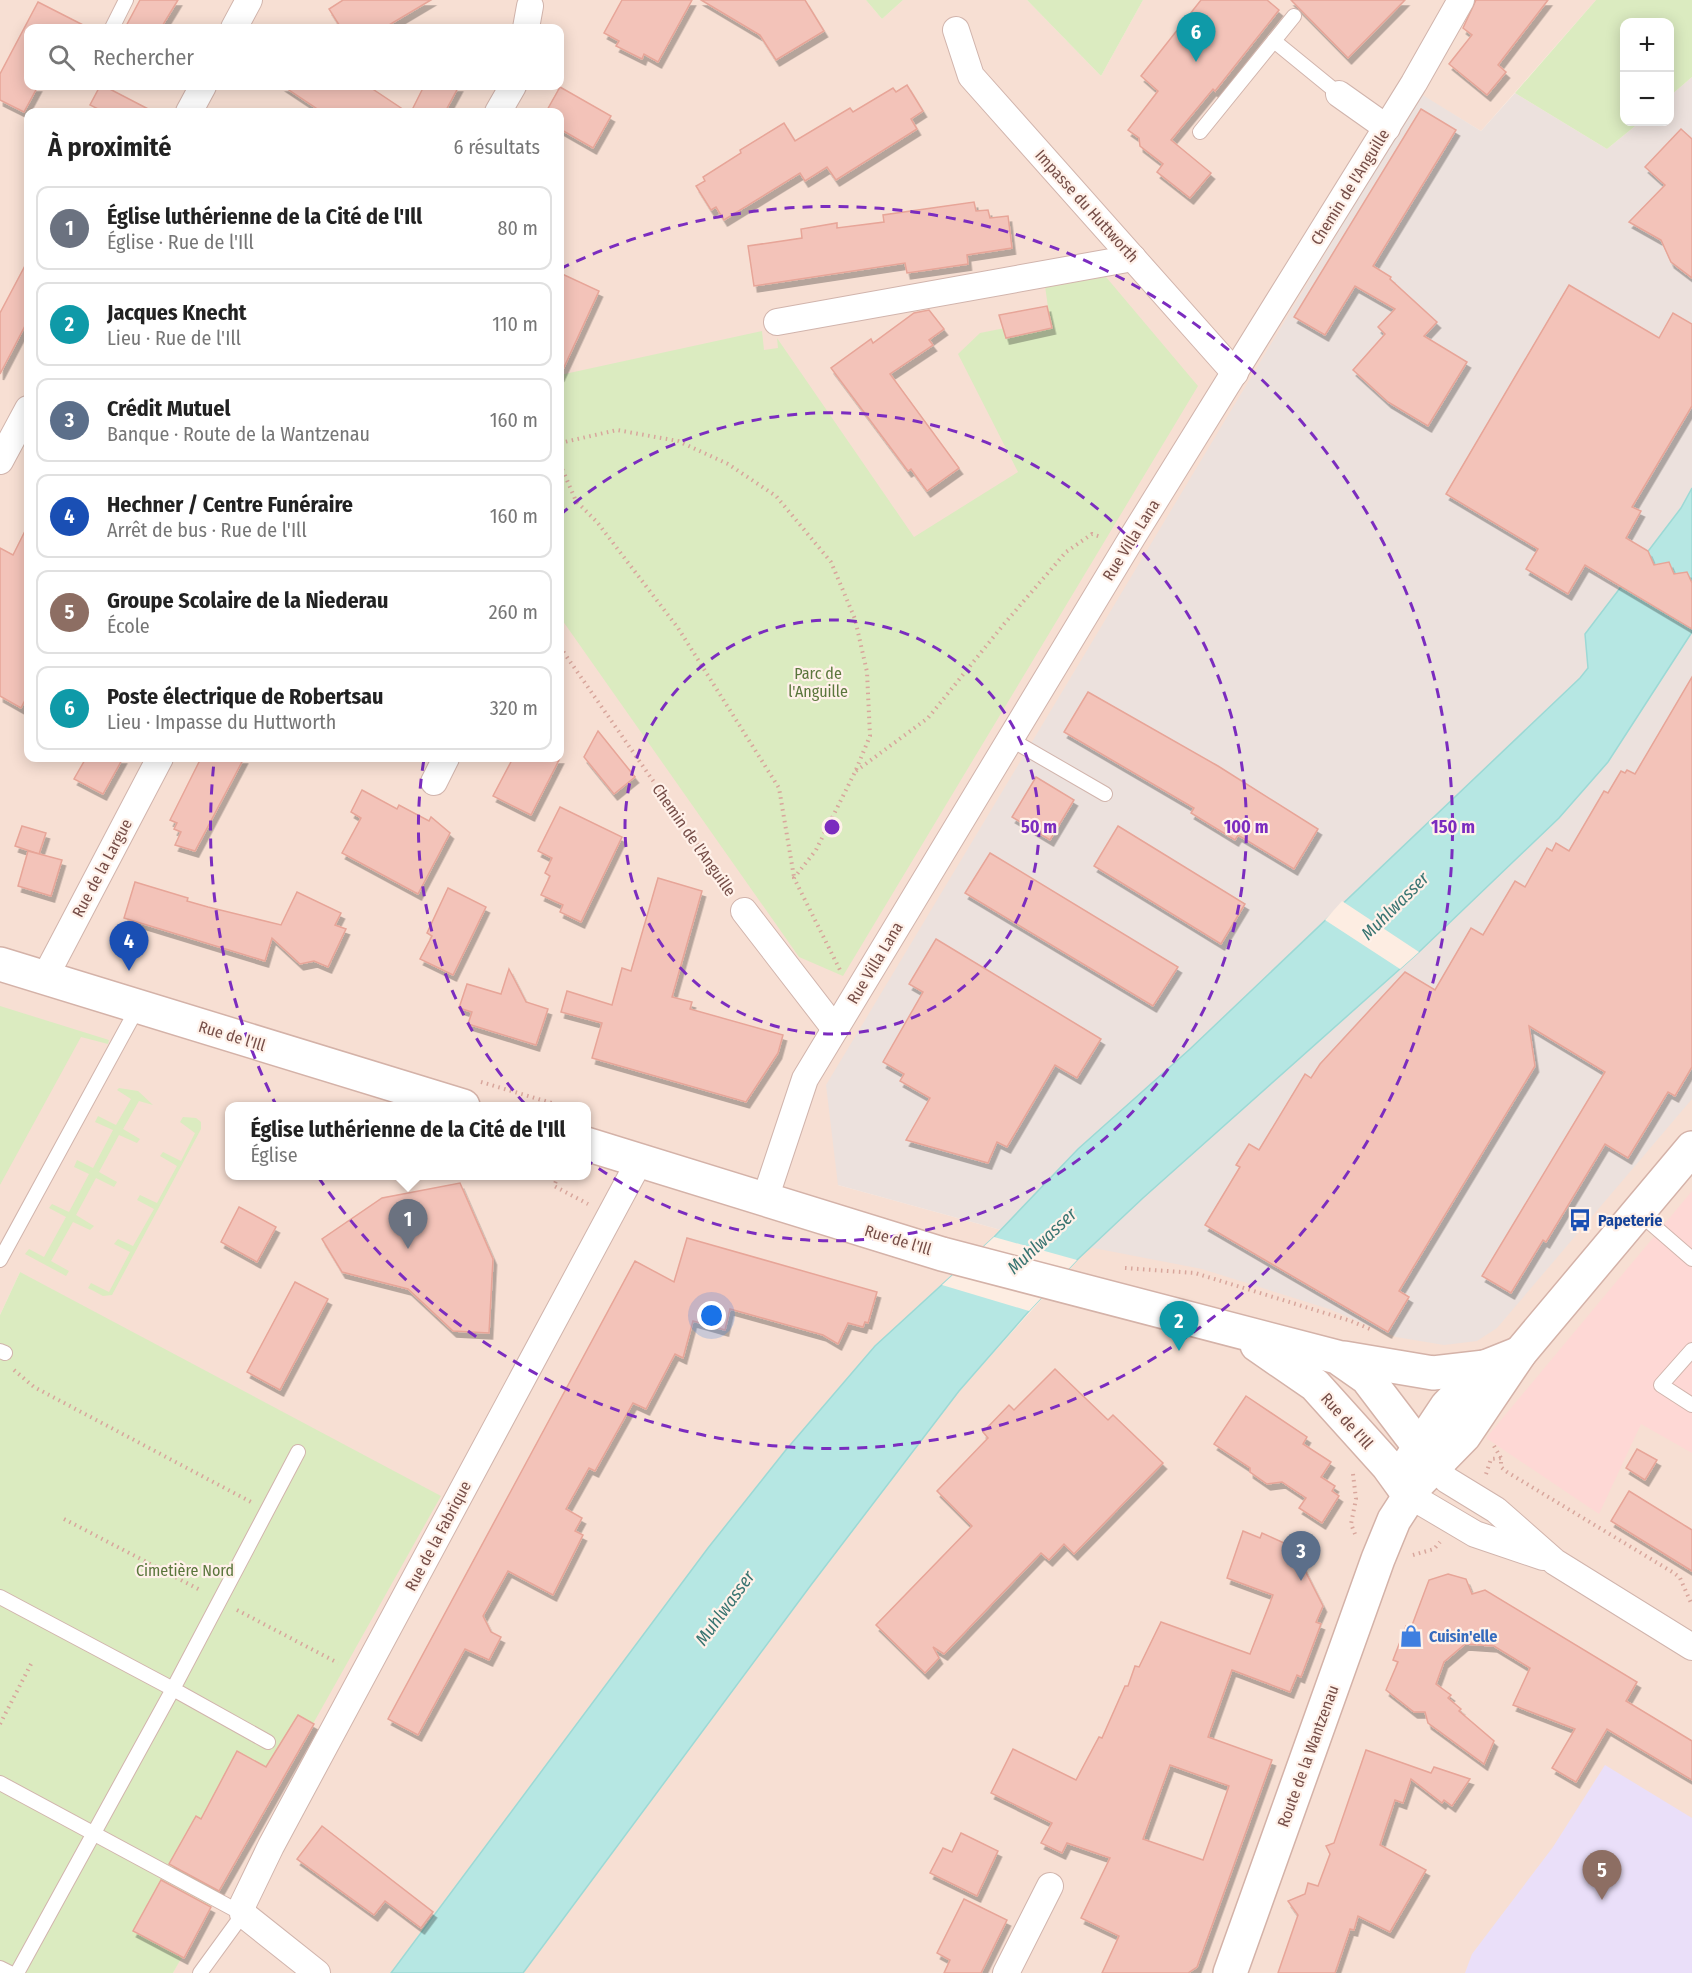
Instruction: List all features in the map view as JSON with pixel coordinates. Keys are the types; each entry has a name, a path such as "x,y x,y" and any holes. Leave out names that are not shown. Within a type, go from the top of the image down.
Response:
{"main road":[{"name":"Rue de l'Ill","path":"0,964 448,1102"},
{"name":"Rue de l'Ill","path":"591,1145 942,1254 1337,1357 1433,1373 1485,1367"},
{"name":"Route de la Wantzenau","path":"1413,1471 1468,1432 1520,1353 1692,1148"},
{"name":"Rue de l'Ill","path":"1212,1325 1254,1343 1315,1384 1413,1471"},
{"name":"Route de la Wantzenau","path":"1230,1973 1386,1539 1413,1471 1447,1406 1485,1367 1520,1353"},
{"name":"Rue de l'Ill","path":"1337,1357 1367,1378 1396,1415 1413,1471"},
{"path":"1386,1539 1387,1523 1381,1482 1413,1471"}],"street":[{"path":"236,24 249,0"},
{"name":"Chemin de l'Anguille","path":"1235,373 1387,128 1461,0"},
{"name":"Impasse du Huttworth","path":"956,30 971,76 1235,373"},
{"path":"191,108 202,90"},
{"path":"500,108 511,90"},
{"path":"1339,94 1387,128"},
{"path":"777,322 1133,258"},
{"name":"Rue Villa Lana","path":"765,1199 805,1079 1127,546 1235,373"},
{"path":"0,461 24,416"},
{"name":"Rue de la Largue","path":"44,979 158,762"},
{"path":"434,782 444,762"},
{"name":"Chemin de l'Anguille","path":"744,911 835,1029"},
{"name":"Rue de la Fabrique","path":"243,1914 243,1904 271,1846 640,1160"},
{"path":"1468,1432 1458,1449 1457,1466 1469,1493"},
{"path":"1413,1471 1469,1493 1503,1515 1554,1562 1692,1647"},
{"path":"1413,1471 1439,1515"},
{"path":"1386,1539 1400,1520 1409,1514 1421,1512 1439,1515 1475,1534 1554,1562"},
{"path":"1006,1973 1050,1886"},
{"path":"243,1914 317,1973"}],"lane":[{"path":"114,24 126,0"},
{"path":"1200,132 1294,16"},
{"path":"1274,41 1339,94"},
{"path":"1010,739 1105,795"},
{"path":"0,1260 138,1007"},
{"path":"1639,1213 1690,1252"},
{"path":"1692,1350 1661,1384 1692,1405"},
{"path":"17,1973 173,1689 298,1452"},
{"path":"0,1597 268,1742"},
{"path":"0,1783 243,1914 200,1973"},
{"path":"0,1968 10,1973"}],"path":[{"path":"564,442 617,430 678,441 728,464 776,496 831,562 855,619 867,672 870,736 855,772 816,850 794,878"},
{"path":"564,473 576,501 597,522 678,628 779,788 794,878 843,976 856,993"},
{"path":"855,772 928,718 1066,552 1092,534 1127,546"},
{"name":"Chemin de l'Anguille","path":"564,653 744,911"},
{"path":"556,1180 554,1186 597,1209 623,1194"},
{"path":"1117,1268 1195,1273 1351,1321 1376,1333"},
{"path":"3,1352 13,1369 34,1387 267,1511"},
{"path":"1468,1432 1496,1448 1501,1467 1507,1472 1674,1573 1680,1578 1692,1605"},
{"path":"64,1519 338,1663"},
{"path":"0,1724 31,1664"}],"shaded area":[{"path":"0,0 866,0 882,19 903,0 1027,0 1101,76 1143,0 1596,0 1481,131 1421,95 838,1185 1001,1230 875,1346 785,1451 708,1548 391,1973 173,1973 212,1899 20,1272 0,1315"},
{"name":"Papeterie","path":"1692,77 1692,1099 1497,1328 1477,1341 1444,1345 1396,1337 1329,1309 1202,1269 1001,1230 838,1185 826,1085 1421,94 1481,131 1515,93 1607,149 1635,126 1674,126 1674,93"},
{"path":"1692,632 1692,1973 523,1973 811,1585 959,1391 1077,1260 1143,1198"},
{"path":"1692,1191 1692,1453 1641,1424 1599,1514 1486,1438"},
{"path":"1605,1765 1692,1818 1692,1973 1465,1973 1472,1954 1553,1847"}],"green space":[{"path":"866,0 903,0 882,19"},
{"path":"1027,0 1143,0 1101,76"},
{"path":"1596,0 1692,0 1692,77 1674,93 1674,18 1620,18 1620,126 1635,126 1607,149 1515,93"},
{"name":"Parc de l'Anguille","path":"1106,277 1198,386 843,976 799,957 564,623 564,374 762,331 764,350 778,348 777,338 914,537 1018,472 958,354 980,333 1010,327 1033,332 1051,328 1045,286"},
{"path":"0,1006 109,1040 108,1044 81,1037 0,1185"},
{"path":"119,1088 138,1091 153,1105 139,1101 123,1129 140,1139 137,1143 119,1135 99,1172 117,1182 114,1187 96,1178 76,1215 94,1226 90,1230 73,1222 51,1261 69,1271 66,1276 25,1254 29,1249 44,1257 66,1217 49,1208 52,1204 69,1212 89,1174 74,1167 77,1160 93,1168 113,1130 95,1122 98,1116 116,1125 131,1099 117,1090"},
{"path":"183,1117 196,1118 201,1122 201,1129 112,1295 103,1296 88,1288 91,1283 109,1292 130,1252 114,1244 118,1239 133,1246 154,1209 137,1200 140,1195 157,1203 177,1166 160,1156 163,1152 181,1161 195,1133 180,1122"},
{"name":"Cimetière Nord","path":"20,1272 441,1496 173,1973 0,1973 0,1315"}],"water":[{"name":"Muhlwasser","path":"1692,488 1692,632 1608,762 1559,818 1419,952 1143,1198 1077,1260 1029,1311 959,1391 811,1585 523,1973 391,1973 708,1548 785,1451 875,1346 994,1237 1078,1149 1190,1049 1580,678 1588,668 1585,634 1681,508"}],"pier":[{"path":"1342,901 1419,952 1400,969 1325,920"},
{"path":"994,1237 1077,1260 1029,1311 942,1285"}],"building":[{"path":"140,0 178,0 163,24 127,24"},
{"path":"343,0 431,0 391,24 338,24 329,9"},
{"path":"622,0 692,0 658,62 644,54 642,59 616,46 619,41 604,33"},
{"path":"701,0 805,0 824,31 776,60 760,35"},
{"path":"1201,0 1267,0 1279,10 1215,91 1213,89 1171,140 1211,173 1190,198 1157,172 1163,164 1140,146 1139,138 1128,130 1158,91 1141,76"},
{"path":"1291,0 1405,0 1348,58"},
{"path":"1476,0 1548,0 1498,65 1506,72 1487,95 1449,64 1472,35 1463,28"},
{"path":"38,2 81,24 26,24"},
{"path":"24,29 24,90 36,90 24,108 24,112 0,100 0,74"},
{"path":"907,85 923,111 911,119 917,129 836,180 827,167 805,181 800,173 724,220 716,207 711,210 696,186 705,181 703,177 741,153 740,150 784,123 795,141 850,108 853,112 893,88 896,92"},
{"path":"564,89 611,116 593,148 564,131 564,108 548,108 558,90"},
{"path":"98,90 112,90 146,108 96,108 90,105"},
{"path":"289,90 374,90 401,108 316,108"},
{"path":"422,90 457,90 447,108 413,108"},
{"path":"1421,109 1456,130 1373,266 1391,277 1390,279 1437,322 1424,336 1467,362 1428,426 1388,402 1353,370 1385,334 1378,327 1395,309 1355,286 1325,335 1294,317"},
{"path":"1681,129 1692,139 1692,278 1671,262 1661,240 1629,222 1665,185 1645,167"},
{"path":"974,202 976,211 988,210 990,218 1008,216 1012,248 967,255 968,264 907,273 905,263 754,286 748,246 802,238 801,229 837,223 837,228 884,222 883,215"},
{"path":"24,268 24,328 0,374 0,313"},
{"path":"564,275 599,291 564,367"},
{"path":"1569,285 1659,338 1673,313 1692,324 1692,406 1632,507 1641,511 1626,538 1648,551 1654,565 1669,562 1674,574 1687,572 1692,583 1692,629 1585,565 1568,594 1526,569 1538,549 1446,494"},
{"path":"1047,306 1052,328 1006,338 999,315"},
{"path":"929,310 944,329 929,340 933,345 890,374 959,468 927,491 911,469 908,471 831,368 871,339 873,343 914,313"},
{"path":"24,533 24,702 21,708 0,696 0,548 13,555"},
{"path":"1692,677 1692,1067 1675,1096 1668,1092 1628,1158 1605,1144 1546,1242 1543,1240 1511,1293 1482,1276 1605,1072 1529,1026 1535,1066 1399,1291 1409,1297 1388,1332 1205,1225 1240,1167 1236,1165 1249,1144 1259,1150 1305,1074 1311,1078 1320,1064 1405,972 1435,990 1471,928 1483,935 1515,881 1525,887 1547,848 1552,851 1556,843 1569,851 1604,791 1608,793 1621,771 1625,773 1627,770 1635,774"},
{"path":"1088,692 1218,766 1318,829 1294,869 1238,835 1235,840 1191,813 1194,808 1064,732"},
{"path":"598,731 635,777 614,794 584,757"},
{"path":"84,762 121,762 103,794 74,779"},
{"path":"199,762 242,762 195,851 175,845 181,832 174,829 177,823 170,820"},
{"path":"511,762 558,762 531,815 493,796"},
{"path":"1036,777 1074,800 1050,840 1012,817"},
{"path":"362,790 397,809 399,805 429,821 431,817 450,833 418,894 342,853 361,818 351,812"},
{"path":"560,807 622,837 581,922 560,912 563,905 541,895 550,876 545,873 552,858 538,851"},
{"path":"22,826 46,833 39,854 15,846"},
{"path":"1118,826 1245,904 1221,944 1094,866"},
{"path":"28,851 62,860 51,896 18,886"},
{"path":"990,853 1178,967 1153,1006 965,893"},
{"path":"658,878 702,891 672,997 692,1002 690,1009 783,1035 778,1053 746,1102 592,1058 602,1023 561,1012 567,991 612,1005 622,968 631,971"},
{"path":"135,882 188,898 187,901 281,925 297,892 341,913 335,925 346,929 328,967 314,961 300,964 272,938 265,961 124,918"},
{"path":"448,888 486,907 453,975 420,959 432,936 427,933"},
{"path":"936,939 1101,1039 1077,1078 1055,1065 1007,1147 997,1142 988,1163 906,1140 930,1098 900,1081 904,1074 883,1062 923,992 909,984"},
{"path":"509,969 526,1002 548,1009 536,1045 468,1024 472,1012 459,1008 467,984 501,994"},
{"path":"460,1183 493,1259 489,1333 453,1331 408,1289 342,1272 322,1239 382,1198"},
{"path":"239,1207 276,1227 257,1262 221,1242"},
{"path":"687,1238 877,1292 868,1323 865,1322 863,1327 848,1323 838,1344 823,1335 730,1309 725,1330 693,1321 683,1358 675,1354 646,1409 633,1403 595,1471 589,1468 566,1509 582,1518 575,1531 583,1535 553,1595 508,1571 483,1616 491,1632 501,1637 489,1660 465,1649 418,1735 388,1719 635,1261 674,1282"},
{"path":"295,1282 328,1299 280,1390 247,1372"},
{"path":"1055,1369 1108,1420 1113,1415 1163,1463 1074,1554 1064,1544 1049,1560 1041,1553 944,1654 933,1647 939,1658 925,1673 876,1625 972,1526 937,1491 988,1438 983,1432 1009,1405 1014,1410"},
{"path":"1246,1396 1307,1437 1303,1444 1331,1462 1321,1477 1335,1486 1332,1491 1339,1496 1322,1523 1299,1508 1306,1498 1282,1482 1267,1484 1250,1472 1250,1468 1214,1444"},
{"path":"1637,1449 1657,1460 1645,1480 1626,1468"},
{"path":"1629,1491 1692,1530 1692,1571 1611,1521"},
{"path":"1243,1531 1260,1538 1262,1533 1293,1547 1323,1606 1316,1622 1321,1624 1301,1677 1297,1675 1290,1692 1232,1670 1208,1737 1272,1760 1197,1967 1188,1973 1102,1973 1119,1936 1081,1918 1110,1858 1067,1843 1062,1853 1041,1843 1052,1823 991,1793 1013,1749 1076,1780 1099,1737 1102,1738 1125,1686 1128,1686 1135,1666 1139,1667 1161,1622 1250,1654 1273,1595 1227,1578","holes":["1170,1765 1229,1786 1203,1860 1143,1839"]},
{"path":"1448,1574 1466,1579 1472,1594 1485,1590 1637,1682 1626,1701 1692,1741 1692,1780 1607,1729 1576,1782 1552,1768 1575,1729 1513,1705 1530,1668 1494,1646 1465,1644 1444,1662 1436,1684 1451,1695 1448,1698 1461,1709 1459,1711 1494,1741 1484,1764 1428,1723 1425,1712 1414,1712 1386,1690 1398,1662 1393,1660 1406,1626 1411,1628 1429,1580"},
{"path":"298,1715 314,1724 219,1891 169,1864 196,1816 201,1819 237,1751 266,1767"},
{"path":"1366,1750 1431,1773 1434,1767 1470,1779 1452,1806 1444,1800 1442,1803 1411,1779 1403,1803 1395,1800 1380,1845 1426,1870 1390,1932 1358,1916 1354,1930 1350,1929 1335,1973 1278,1973 1298,1915 1288,1901 1305,1894 1308,1883 1318,1886 1330,1854 1326,1846 1334,1843"},
{"path":"322,1826 433,1912 421,1928 385,1901 374,1915 297,1859"},
{"path":"961,1833 998,1851 977,1896 930,1873 943,1848 952,1852"},
{"path":"161,1880 211,1907 184,1958 133,1931"},
{"path":"964,1899 1007,1920 981,1973 944,1973 950,1960 937,1953"}],"place":[{"name":"Poste électrique de Robertsau","path":"1196,62"},
{"name":"Hechner / Centre Funéraire","path":"129,971"},
{"name":"Papeterie","path":"1580,1220"},
{"name":"Église luthérienne de la Cité de l'Ill","path":"408,1249"},
{"name":"Jacques Knecht","path":"1179,1351"},
{"name":"Crédit Mutuel","path":"1301,1581"},
{"name":"Cuisin'elle","path":"1411,1636"},
{"name":"Groupe Scolaire de la Niederau","path":"1602,1900"}]}
